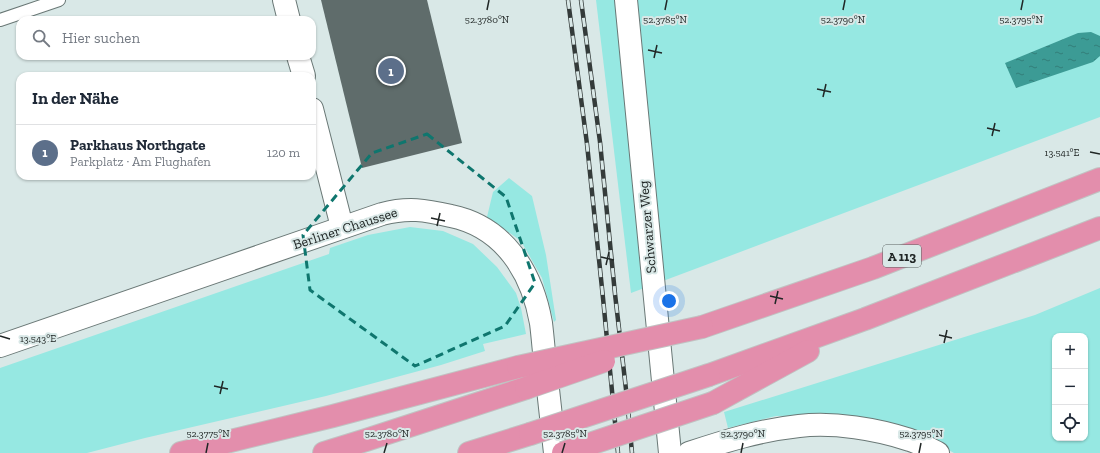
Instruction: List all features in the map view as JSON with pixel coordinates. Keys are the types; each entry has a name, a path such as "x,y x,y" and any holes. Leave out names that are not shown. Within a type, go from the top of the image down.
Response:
{"highway":[{"name":"A 113","path":"324,453 526,388 873,268 1100,179"},
{"path":"469,453 709,375 864,319 1100,228"},
{"path":"563,453 713,403 864,319"},
{"path":"181,453 333,416 518,367 702,327"}],"street":[{"path":"284,0 288,16"},
{"name":"Schwarzer Weg","path":"626,0 670,453"},
{"path":"299,60 303,72"},
{"path":"316,125 342,227"},
{"name":"Berliner Chaussee","path":"0,346 392,211 405,209 430,211 465,219 494,235 523,269 532,291 541,322 555,453"},
{"path":"689,453 754,433 799,426 821,425 867,428 911,440 938,453"}],"lane":[{"path":"0,20 58,0"}],"highlighted area":[{"path":"427,134 506,197 535,283 505,326 415,366 310,290 303,235 372,153"}],"shaded area":[{"path":"596,0 1100,0 1100,117 631,293"},
{"path":"509,178 532,196 546,255 556,320 554,322 542,278 521,241 487,217 493,192"},
{"path":"410,227 443,231 473,244 497,267 516,293 521,308 526,334 483,344 485,351 441,365 326,396 87,453 0,453 0,368 329,254 330,248 368,235"},
{"path":"1100,288 1100,453 954,453 916,432 842,415 776,416 728,428 724,412 1035,315"}],"water":[{"path":"1091,32 1100,36 1100,56 1093,62 1016,88 1005,63 1078,33"}],"building":[{"path":"321,0 427,0 462,143 362,168"}],"railway":[{"path":"568,0 587,144 618,453"},
{"path":"581,0 600,142 632,453"}],"place":[{"name":"Parkhaus Northgate","path":"391,71"}]}
